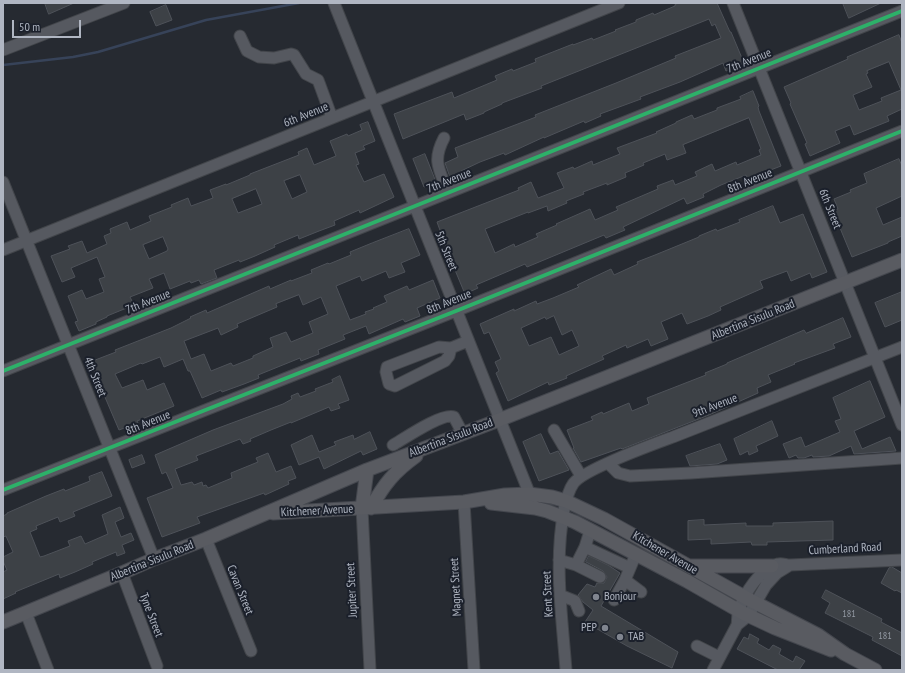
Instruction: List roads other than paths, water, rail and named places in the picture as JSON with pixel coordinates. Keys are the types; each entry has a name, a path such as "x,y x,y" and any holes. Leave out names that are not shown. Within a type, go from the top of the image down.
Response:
{"main road":[{"name":"Albertina Sisulu Road","path":"3,622 206,539 367,470 499,420 902,260"},
{"name":"Kitchener Avenue","path":"366,508 390,478 427,448"},
{"path":"366,508 367,470"},
{"name":"Kitchener Avenue","path":"263,514 469,501 505,495 529,494 566,501 604,518 750,600 818,635 845,654 855,665 875,670"},
{"name":"Kitchener Avenue","path":"469,501 535,508 563,517 636,554 743,613 808,642 845,654"},
{"path":"689,566 772,566"}],"street":[{"path":"3,50 124,3"},
{"name":"5th Street","path":"334,3 535,508"},
{"name":"6th Avenue","path":"3,250 619,3"},
{"name":"6th Street","path":"734,3 902,425"},
{"name":"7th Avenue","path":"3,371 902,11"},
{"path":"240,36 247,50 259,57 266,58 291,54 294,55 306,74 318,80 332,118"},
{"name":"8th Avenue","path":"3,490 456,311 902,131"},
{"path":"444,138 439,147 436,160 448,192"},
{"name":"4th Street","path":"3,182 154,559"},
{"path":"451,348 449,356 444,361 395,386 389,384 386,367 439,347 451,348 468,341"},
{"name":"9th Avenue","path":"563,517 566,501 572,484 581,476 645,448 902,347"},
{"path":"393,445 422,427 449,415 454,417 463,434"},
{"path":"554,430 581,476"},
{"path":"608,463 618,473 630,476 715,472 902,458"},
{"name":"Magnet Street","path":"469,501 474,670"},
{"name":"Jupiter Street","path":"366,508 370,670"},
{"name":"Kent Street","path":"563,517 561,533 560,595 566,670"},
{"path":"576,565 585,547 590,531"},
{"name":"Cavan Street","path":"206,539 251,651"},
{"path":"585,547 630,568"},
{"path":"614,600 625,580 636,554"},
{"path":"560,560 576,565 600,577"},
{"name":"Cumberland Road","path":"772,566 782,564 790,565 902,560"},
{"path":"750,600 777,573 790,565"},
{"path":"712,670 750,600 759,576 772,566"},
{"name":"Tyne Street","path":"122,574 157,666"},
{"path":"625,580 641,592"},
{"path":"560,595 575,601 579,611"},
{"path":"26,613 48,670"},
{"path":"697,646 719,657"}],"waterway":[{"path":"3,65 73,57 98,52 206,20 299,3"}],"place":[{"name":"Bonjour","path":"596,597"},
{"name":"PEP","path":"605,628"},
{"name":"TAB","path":"620,637"}]}
